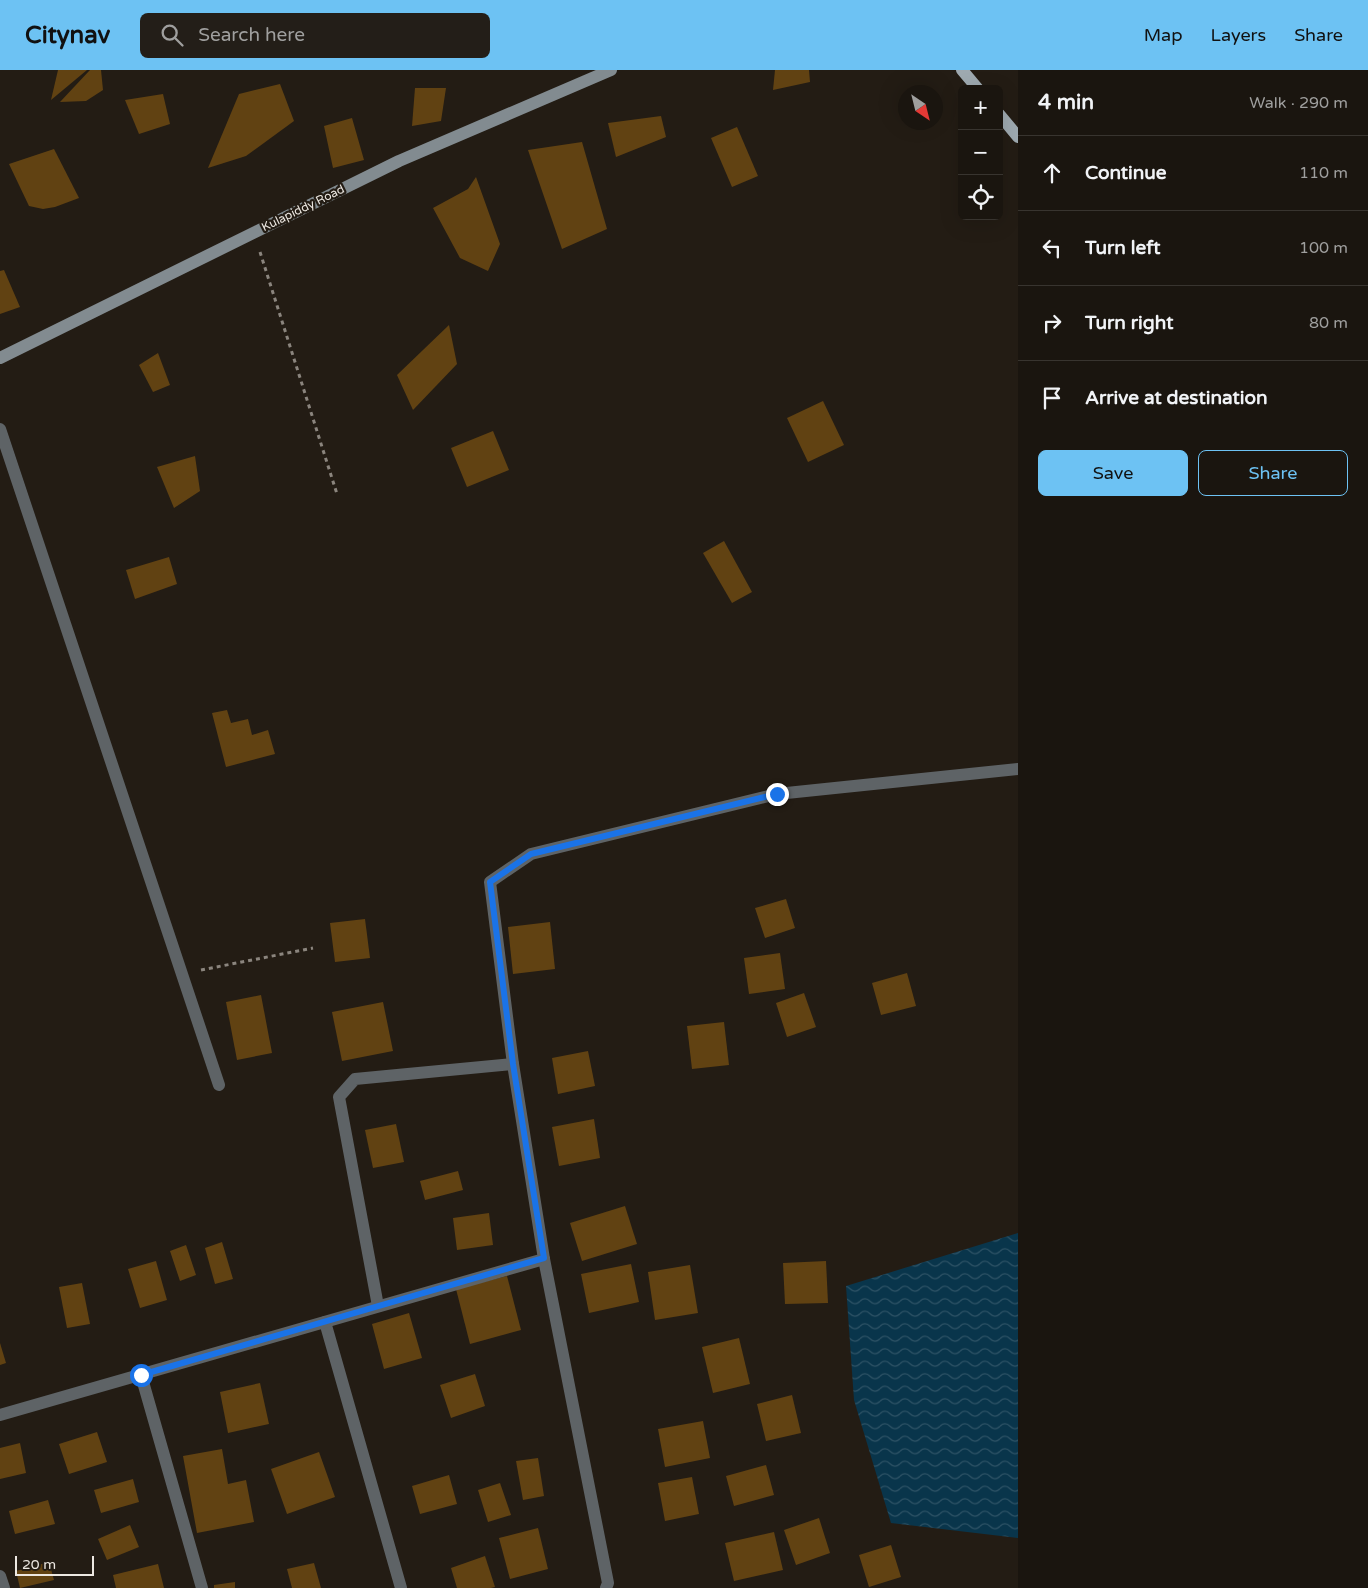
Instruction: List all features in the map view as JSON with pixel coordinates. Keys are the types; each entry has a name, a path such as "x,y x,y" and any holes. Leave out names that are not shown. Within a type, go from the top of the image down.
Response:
{"main road":[{"name":"Kulapiddy Road","path":"0,358 399,161 612,70"},
{"path":"962,70 975,85"},
{"path":"1003,119 1018,137"}],"street":[{"path":"0,429 219,1085"},
{"path":"606,1588 608,1583 544,1258 513,1064 490,882 531,854 777,794 1018,769"},
{"path":"378,1306 339,1097 355,1078 513,1064"},
{"path":"0,1416 544,1258"},
{"path":"325,1322 401,1588"},
{"path":"141,1375 202,1588"},
{"path":"0,1576 4,1588"}],"path":[{"path":"254,232 337,494"},
{"path":"182,974 314,948"}],"water":[{"path":"1018,1233 1018,1538 891,1523 854,1400 846,1286"}],"building":[{"path":"58,70 87,70 51,100"},
{"path":"90,70 101,70 103,90 86,101 60,102"},
{"path":"775,70 809,70 810,82 773,90"},
{"path":"280,84 294,121 246,156 208,168 239,94"},
{"path":"415,88 446,88 441,121 412,126"},
{"path":"163,94 170,124 139,134 125,100"},
{"path":"661,116 666,137 616,157 608,123"},
{"path":"352,118 364,160 333,168 324,126"},
{"path":"737,127 758,176 732,187 711,138"},
{"path":"582,142 607,229 562,249 528,150"},
{"path":"54,149 79,198 55,207 43,209 29,206 9,164"},
{"path":"476,177 500,244 488,271 460,258 433,208 468,189"},
{"path":"4,270 20,307 0,314 0,271"},
{"path":"449,325 457,364 413,410 397,375"},
{"path":"158,353 170,385 153,392 139,365"},
{"path":"823,401 844,445 808,462 787,418"},
{"path":"493,431 509,470 467,487 451,448"},
{"path":"195,456 200,491 174,508 157,467"},
{"path":"724,541 752,592 732,603 703,553"},
{"path":"169,557 177,584 135,599 126,570"},
{"path":"227,710 231,723 248,719 252,735 268,730 275,754 226,767 212,713"},
{"path":"786,899 795,928 765,938 755,908"},
{"path":"365,919 370,958 335,962 330,923"},
{"path":"550,922 555,969 513,974 508,927"},
{"path":"780,953 785,989 749,994 744,958"},
{"path":"907,973 916,1006 881,1015 872,983"},
{"path":"804,993 816,1027 787,1037 776,1003"},
{"path":"261,995 272,1053 237,1060 226,1002"},
{"path":"383,1002 393,1051 342,1061 332,1012"},
{"path":"724,1022 729,1065 692,1069 687,1026"},
{"path":"588,1051 595,1086 558,1094 552,1058"},
{"path":"594,1119 600,1158 559,1166 552,1127"},
{"path":"396,1124 404,1162 373,1168 365,1130"},
{"path":"458,1171 463,1190 425,1200 420,1181"},
{"path":"625,1206 637,1244 582,1261 570,1223"},
{"path":"489,1213 493,1245 457,1250 453,1218"},
{"path":"222,1242 233,1279 215,1284 205,1248"},
{"path":"186,1245 196,1275 180,1281 170,1251"},
{"path":"156,1261 167,1300 140,1308 128,1269"},
{"path":"826,1261 828,1303 785,1304 783,1263"},
{"path":"631,1264 639,1302 589,1313 581,1274"},
{"path":"690,1265 698,1313 655,1320 648,1272"},
{"path":"507,1276 521,1330 470,1344 456,1289"},
{"path":"82,1283 90,1324 67,1328 59,1287"},
{"path":"409,1313 422,1358 384,1369 372,1324"},
{"path":"739,1338 750,1384 713,1393 702,1347"},
{"path":"0,1343 6,1363 0,1365"},
{"path":"475,1374 485,1406 451,1418 440,1385"},
{"path":"260,1383 269,1424 228,1433 220,1392"},
{"path":"792,1395 801,1433 766,1441 757,1404"},
{"path":"703,1421 710,1458 665,1467 658,1429"},
{"path":"97,1432 107,1462 69,1474 59,1444"},
{"path":"20,1443 26,1473 0,1479 0,1448"},
{"path":"222,1449 228,1484 246,1480 254,1522 197,1533 183,1456"},
{"path":"319,1452 335,1497 287,1514 271,1469"},
{"path":"538,1458 544,1496 523,1500 516,1461"},
{"path":"766,1465 774,1495 734,1506 726,1476"},
{"path":"449,1475 457,1504 420,1514 412,1486"},
{"path":"692,1477 699,1514 665,1521 658,1483"},
{"path":"133,1479 139,1502 101,1513 94,1490"},
{"path":"500,1483 511,1515 488,1522 478,1490"},
{"path":"48,1500 55,1524 15,1534 9,1511"},
{"path":"819,1518 830,1553 796,1565 784,1530"},
{"path":"130,1525 139,1547 107,1560 98,1539"},
{"path":"538,1528 548,1569 510,1579 499,1538"},
{"path":"774,1532 783,1570 734,1581 725,1543"},
{"path":"891,1545 901,1577 869,1587 859,1555"},
{"path":"485,1556 495,1587 457,1588 451,1568"},
{"path":"49,1562 54,1580 20,1588 16,1571"},
{"path":"314,1563 321,1588 292,1588 287,1569"},
{"path":"158,1564 164,1588 116,1588 113,1575"},
{"path":"235,1582 235,1588 214,1588 214,1585"}],"route":[{"path":"141,1375 544,1258 513,1064 490,882 531,854 777,794"}]}
